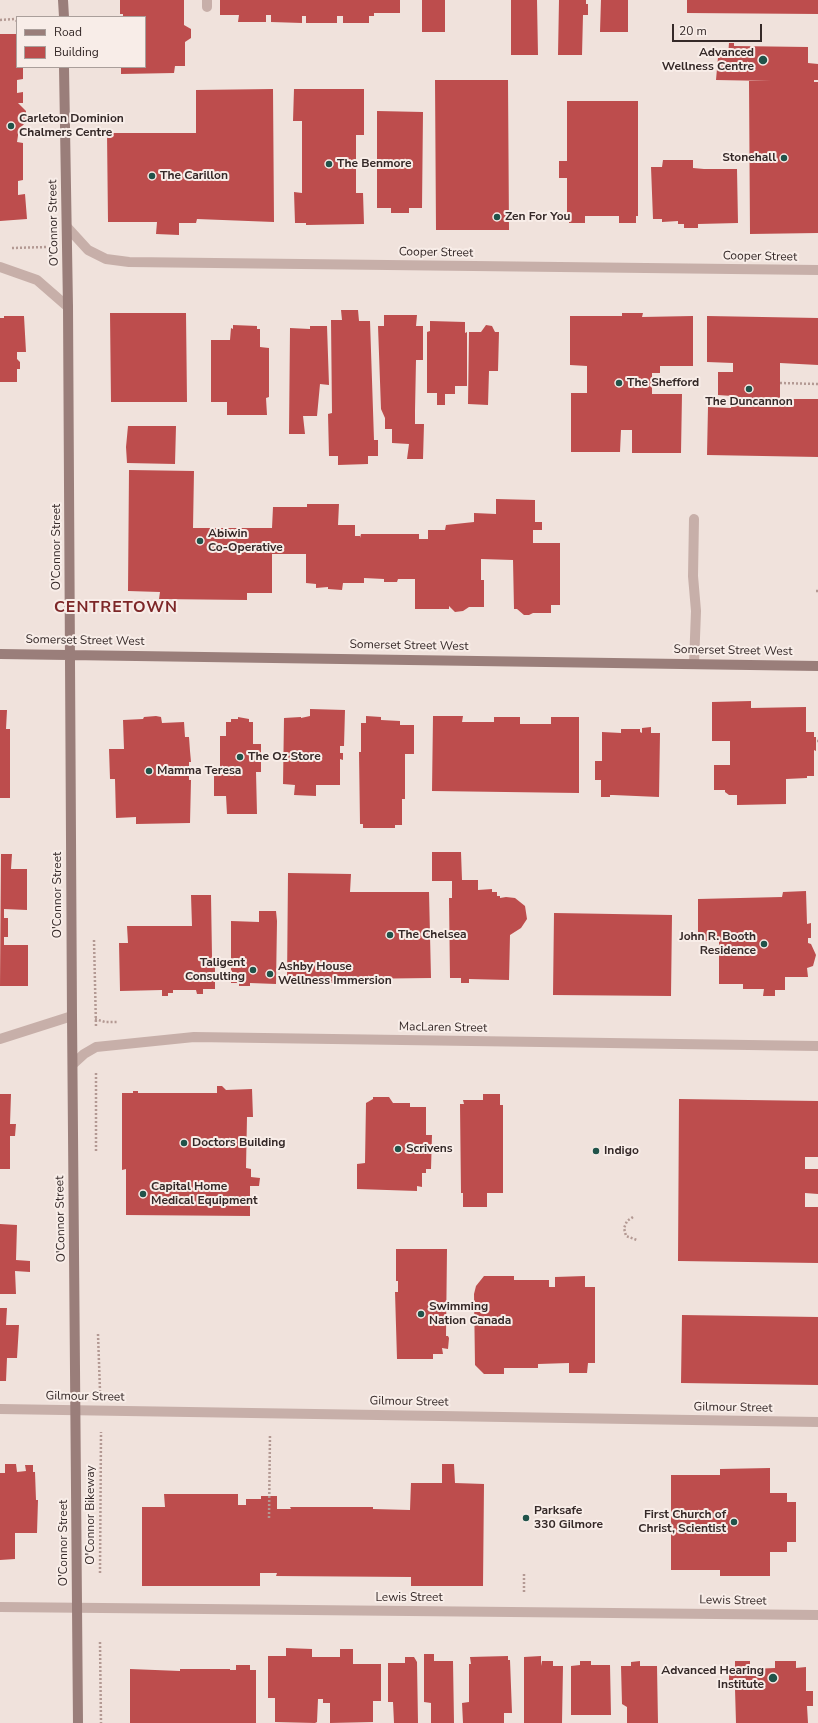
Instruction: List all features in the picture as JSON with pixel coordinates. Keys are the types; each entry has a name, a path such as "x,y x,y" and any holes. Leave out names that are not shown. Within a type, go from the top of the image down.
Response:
{"main road":[{"path":"63,0 64,16"},
{"name":"O'Connor Street","path":"64,68 68,247 72,1016 78,1723"},
{"name":"Somerset Street West","path":"0,654 818,666"}],"street":[{"name":"Cooper Street","path":"67,227 88,250 106,259 129,262 818,270"},
{"path":"0,267 37,280 68,307"},
{"path":"694,519 693,576 696,611 694,664"},
{"path":"0,1039 72,1016"},
{"name":"MacLaren Street","path":"73,1064 84,1054 96,1047 194,1037 818,1046"},
{"name":"Gilmour Street","path":"0,1410 818,1422"},
{"name":"Lewis Street","path":"0,1607 818,1615"}],"path":[{"path":"0,20 14,19 16,20"},
{"path":"6,249 25,247 68,247"},
{"path":"780,384 818,384"},
{"path":"633,1217 627,1221 624,1228 626,1236 637,1240"},
{"path":"97,1331 100,1371"},
{"path":"269,1518 271,1413"},
{"name":"O'Connor Bikeway","path":"100,1455 100,1575"},
{"path":"524,1574 525,1596"},
{"path":"100,1643 101,1723"}],"building":[{"path":"120,0 184,0 184,25 191,29 191,38 185,42 185,66 175,66 174,73 121,74 121,68 146,68 146,16 123,16 123,14 120,14"},
{"path":"220,0 400,0 400,13 374,13 374,16 369,16 369,23 343,23 343,16 337,16 337,23 306,23 306,16 302,16 302,23 271,22 271,15 266,15 266,22 238,22 239,15 220,15"},
{"path":"422,0 445,0 445,32 422,32"},
{"path":"511,0 537,0 538,55 511,55"},
{"path":"559,0 586,0 586,4 588,4 588,15 583,15 582,55 558,55"},
{"path":"601,0 628,0 628,32 600,32"},
{"path":"687,0 818,0 818,14 687,13"},
{"name":"Carleton Dominion Chalmers Centre","path":"0,34 16,34 16,68 23,68 23,79 17,80 17,93 23,92 23,103 18,103 26,111 26,122 19,129 17,142 23,143 23,180 18,181 18,195 25,194 27,219 0,221"},
{"name":"Stonehall","path":"729,43 734,43 734,46 808,47 808,63 818,64 818,80 814,80 814,82 818,82 818,233 750,234 749,81 771,81 716,80 718,57 727,58"},
{"path":"435,80 508,80 509,230 436,230"},
{"path":"273,89 274,222 197,219 196,223 179,223 179,235 156,234 157,222 108,222 107,133 196,133 196,90"},
{"name":"The Benmore","path":"294,89 364,89 364,135 356,135 356,193 363,193 364,224 306,225 306,223 295,223 294,192 302,193 302,121 293,121"},
{"path":"567,101 638,101 638,216 636,216 636,223 619,223 619,216 585,216 585,223 569,223 569,217 567,217 567,178 559,178 559,161 567,161"},
{"path":"377,111 423,112 422,208 409,208 409,213 391,213 391,208 377,208"},
{"path":"663,160 693,160 693,168 737,169 738,223 698,224 698,228 684,228 684,224 678,224 678,221 662,222 662,219 653,219 651,167 662,167"},
{"path":"341,310 358,310 359,321 370,321 374,440 378,440 378,456 368,456 368,464 338,465 338,456 329,456 328,414 332,413 331,320 342,320"},
{"path":"110,313 186,313 187,402 111,402"},
{"name":"The Shefford","path":"622,313 643,313 642,317 693,316 693,366 660,366 660,373 652,373 652,394 682,394 681,453 632,453 632,430 621,430 620,452 571,452 571,393 587,393 587,366 570,365 570,316 622,316"},
{"path":"384,315 417,315 416,326 423,326 423,360 416,360 415,424 424,424 423,459 407,459 409,444 392,443 392,429 385,429 385,418 381,409 378,326 384,326"},
{"path":"4,316 24,316 26,352 17,352 17,359 20,362 20,369 17,369 17,382 0,382 0,318 4,318"},
{"name":"The Duncannon","path":"707,316 818,318 818,365 780,363 780,399 818,399 818,457 707,455 708,407 731,408 732,396 718,395 718,372 733,372 733,363 707,362"},
{"path":"430,321 465,322 465,333 467,332 467,386 455,386 455,394 445,394 445,405 437,405 437,393 427,393 427,332 430,331"},
{"path":"233,325 257,326 257,329 260,329 260,347 269,348 269,397 266,398 267,415 227,415 227,402 211,402 211,340 230,340 231,328 233,329"},
{"path":"486,325 492,326 495,332 499,332 498,371 489,371 488,405 468,404 469,332 481,332"},
{"path":"310,326 327,326 329,385 320,384 317,416 303,416 305,434 289,434 290,328 310,329"},
{"path":"128,426 176,426 175,464 127,463 126,447"},
{"path":"129,470 194,471 193,528 272,528 273,507 307,507 307,504 339,504 338,525 355,525 355,536 360,536 360,538 361,534 419,534 419,539 428,539 428,530 445,530 446,525 474,522 474,513 496,514 496,499 535,500 535,522 542,522 542,530 533,530 533,543 560,543 560,605 551,605 551,613 533,613 529,615 524,615 517,609 514,609 513,560 481,559 481,580 484,580 484,607 469,607 463,611 455,612 449,606 449,609 415,609 415,579 398,579 397,582 384,582 384,579 364,578 364,583 343,583 342,590 328,589 328,587 316,588 316,584 306,583 306,554 272,554 272,593 247,593 247,600 159,599 160,592 128,591"},
{"path":"751,701 751,708 806,707 806,732 814,732 814,737 816,737 816,751 814,750 814,776 807,776 807,778 786,779 786,804 737,805 737,795 729,795 725,792 725,790 714,790 714,765 730,765 730,741 712,741 712,702"},
{"path":"310,709 345,710 344,746 340,746 340,753 343,753 343,760 340,759 340,785 316,785 316,796 294,795 295,785 283,784 284,718 301,718 310,716"},
{"path":"0,710 7,710 6,729 10,729 10,798 0,798"},
{"path":"366,716 381,717 381,720 400,721 400,725 414,725 414,754 405,754 405,799 402,799 402,825 395,825 395,828 363,828 363,824 360,824 359,752 361,752 361,723 366,723"},
{"path":"433,716 463,716 462,722 494,722 494,717 520,717 520,724 551,724 551,717 579,717 579,793 432,791"},
{"name":"Mamma Teresa","path":"144,717 161,717 162,723 184,722 185,737 189,737 191,762 189,762 189,780 191,780 190,823 136,824 136,817 116,818 115,779 110,779 109,749 124,749 123,720 143,719"},
{"name":"The Oz Store","path":"238,717 249,719 249,722 253,722 253,744 261,744 261,772 256,772 257,814 227,814 226,796 214,796 214,769 220,770 220,736 226,736 226,722 231,722 231,719 238,719"},
{"path":"651,727 651,733 660,733 659,797 610,795 610,797 601,797 601,780 595,780 595,761 602,761 602,732 621,733 621,729 640,729 640,732 642,733 642,728"},
{"path":"432,852 461,852 462,880 478,880 478,890 492,889 492,892 497,892 497,896 500,896 500,898 515,898 525,906 527,919 521,928 510,935 509,980 469,979 469,983 461,983 461,978 450,978 449,898 452,898 452,881 432,881"},
{"path":"1,854 12,854 11,869 27,869 27,910 4,909 4,918 8,918 8,937 4,937 4,945 28,945 28,986 0,986"},
{"path":"288,873 351,874 350,892 429,892 431,978 351,979 352,983 287,983"},
{"name":"John R. Booth Residence","path":"806,891 807,924 811,923 811,938 808,938 808,943 811,944 816,955 813,966 807,968 808,977 785,977 785,990 775,990 775,996 763,996 764,989 743,989 743,984 719,984 719,941 698,941 698,899 782,897 783,892"},
{"path":"191,895 211,895 212,957 215,957 215,989 203,989 203,994 197,994 196,990 173,990 173,993 168,993 168,996 162,996 162,990 120,991 119,943 128,943 127,926 192,926"},
{"path":"259,911 276,911 276,984 250,983 250,986 239,986 239,983 231,983 231,921 259,922"},
{"path":"554,913 672,915 671,996 553,995"},
{"name":"Doctors Building","path":"217,1086 222,1086 226,1090 252,1089 253,1117 247,1117 246,1168 251,1169 251,1177 260,1178 259,1186 250,1186 250,1216 126,1215 126,1169 122,1170 122,1093 133,1093 133,1091 138,1091 138,1093 217,1093"},
{"path":"0,1094 11,1094 10,1124 16,1124 15,1136 10,1136 10,1169 0,1169"},
{"path":"483,1094 500,1094 500,1105 503,1105 503,1193 487,1193 487,1207 463,1207 463,1193 461,1193 460,1104 464,1104 463,1100 483,1100"},
{"name":"Scrivens","path":"373,1097 389,1097 393,1103 410,1103 410,1107 426,1107 426,1135 432,1135 431,1169 426,1169 426,1173 422,1173 422,1187 417,1186 417,1191 357,1189 357,1164 365,1163 366,1103 373,1099"},
{"path":"679,1099 818,1101 818,1157 805,1157 805,1169 818,1169 818,1194 805,1193 805,1207 818,1207 818,1263 678,1261"},
{"path":"0,1224 17,1225 16,1260 30,1261 30,1272 15,1271 16,1294 0,1294"},
{"name":"Swimming Nation Canada","path":"396,1249 447,1249 446,1336 449,1338 448,1349 442,1348 443,1354 433,1354 433,1359 397,1359 395,1292 398,1292 398,1281 396,1281"},
{"path":"484,1276 514,1276 514,1280 549,1280 549,1287 555,1287 555,1277 585,1276 585,1287 595,1287 595,1363 588,1363 587,1373 569,1373 569,1363 538,1364 538,1368 504,1368 504,1374 484,1374 475,1365 474,1294 476,1286"},
{"path":"0,1308 7,1308 6,1325 19,1325 17,1358 7,1358 6,1381 0,1381"},
{"path":"682,1315 818,1317 818,1385 681,1383"},
{"path":"5,1464 16,1464 17,1472 26,1471 25,1465 33,1465 33,1472 35,1472 36,1500 38,1500 37,1533 15,1533 15,1559 0,1560 0,1473 5,1473"},
{"path":"442,1464 454,1464 455,1483 484,1484 483,1586 411,1586 411,1577 276,1576 277,1573 260,1573 260,1586 142,1586 142,1507 165,1507 164,1494 238,1494 238,1505 246,1505 246,1499 261,1499 261,1496 277,1496 277,1509 291,1509 290,1507 373,1507 373,1509 410,1510 411,1483 442,1483"},
{"name":"First Church of Christ, Scientist","path":"770,1468 770,1493 787,1493 787,1502 796,1502 796,1542 787,1542 787,1552 770,1552 770,1576 720,1576 720,1570 671,1570 671,1475 720,1475 720,1469"},
{"path":"286,1648 312,1649 312,1657 340,1657 340,1649 353,1649 353,1664 381,1664 381,1701 373,1701 373,1722 330,1723 330,1703 323,1703 323,1699 318,1699 317,1722 275,1722 275,1698 268,1698 268,1656 286,1656"},
{"path":"424,1654 434,1654 434,1661 453,1661 454,1723 431,1723 431,1703 424,1702"},
{"path":"508,1656 508,1660 510,1660 512,1713 504,1713 504,1723 463,1723 462,1703 469,1702 470,1657"},
{"path":"541,1656 541,1666 542,1661 553,1661 553,1666 563,1666 562,1723 524,1723 524,1657"},
{"path":"405,1657 414,1657 417,1662 418,1723 394,1723 393,1702 388,1702 388,1663 405,1663"},
{"path":"580,1661 591,1661 591,1665 610,1665 611,1715 571,1715 571,1666 580,1665"},
{"path":"640,1661 640,1666 657,1666 658,1723 627,1723 627,1707 622,1704 621,1666 631,1666 631,1662"},
{"path":"735,1661 750,1661 750,1669 775,1668 775,1661 796,1661 796,1668 806,1667 806,1691 813,1691 813,1706 807,1706 808,1723 736,1723 735,1689 729,1689 729,1670 735,1670"},
{"path":"236,1665 250,1665 250,1670 256,1670 256,1723 130,1723 130,1669 180,1671 180,1669 236,1670"}],"place":[{"name":"Advanced Wellness Centre","path":"763,60"},
{"name":"Carleton Dominion Chalmers Centre","path":"11,126"},
{"name":"Stonehall","path":"784,158"},
{"name":"The Benmore","path":"329,164"},
{"name":"The Carillon","path":"152,176"},
{"name":"Zen For You","path":"497,217"},
{"name":"The Shefford","path":"619,383"},
{"name":"The Duncannon","path":"749,389"},
{"name":"Abiwin Co-Operative","path":"200,541"},
{"name":"The Oz Store","path":"240,757"},
{"name":"Mamma Teresa","path":"149,771"},
{"name":"The Chelsea","path":"390,935"},
{"name":"John R. Booth Residence","path":"764,944"},
{"name":"Taligent Consulting","path":"253,970"},
{"name":"Ashby House Wellness Immersion","path":"270,974"},
{"name":"Doctors Building","path":"184,1143"},
{"name":"Scrivens","path":"398,1149"},
{"name":"Indigo","path":"596,1151"},
{"name":"Capital Home Medical Equipment","path":"143,1194"},
{"name":"Swimming Nation Canada","path":"421,1314"},
{"name":"Parksafe 330 Gilmore","path":"526,1518"},
{"name":"First Church of Christ, Scientist","path":"734,1522"},
{"name":"Advanced Hearing Institute","path":"773,1678"}],"district":[{"name":"CENTRETOWN","path":"116,608"}]}
